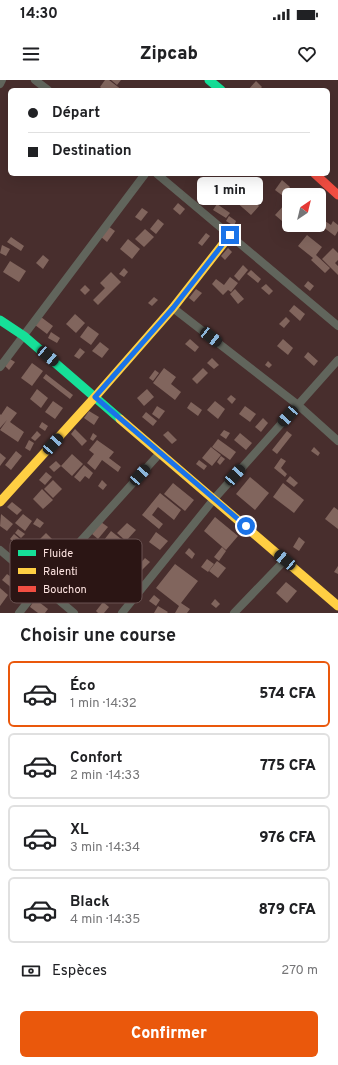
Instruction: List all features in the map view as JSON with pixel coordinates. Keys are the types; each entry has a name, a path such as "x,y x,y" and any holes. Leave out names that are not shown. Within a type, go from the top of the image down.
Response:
{"street":[{"path":"0,84 2,80"},
{"path":"35,80 45,88"},
{"path":"0,367 144,176"},
{"path":"159,176 338,326"},
{"path":"317,176 338,195"},
{"path":"0,502 173,308 230,235"},
{"path":"173,308 298,404 338,441"},
{"path":"0,320 24,336 338,606"},
{"path":"142,588 214,499 338,360"},
{"path":"82,539 160,453"},
{"path":"0,550 10,559"},
{"path":"234,613 285,560"},
{"path":"19,613 27,603"},
{"path":"62,603 74,613"},
{"path":"122,613 130,603"},
{"path":"335,613 338,609"}],"building":[{"path":"105,80 109,80 119,88 101,88 100,87"},
{"path":"111,80 121,80 117,85"},
{"path":"256,81 262,87 261,88 250,88"},
{"path":"233,180 259,206 251,215 235,201 239,196 228,186"},
{"path":"282,180 290,187 282,188 282,195 275,190"},
{"path":"178,203 185,209 180,215 173,209"},
{"path":"217,204 230,213 226,218 213,210"},
{"path":"282,207 282,221 275,215"},
{"path":"142,208 148,212 141,221 135,217"},
{"path":"229,216 236,221 234,226 226,221"},
{"path":"158,219 164,224 156,234 150,229"},
{"path":"333,221 338,225 338,231 335,236 326,229 326,222 331,225"},
{"path":"108,226 115,231 107,242 100,236"},
{"path":"145,229 154,237 144,247 135,239"},
{"path":"206,233 210,236 202,246 198,243"},
{"path":"307,235 322,247 316,255 330,268 325,273 311,260 313,258 298,246"},
{"path":"11,237 24,246 21,251 7,242"},
{"path":"128,239 140,249 132,259 120,249"},
{"path":"2,245 10,249 6,256 0,253"},
{"path":"228,248 232,252 225,260 221,256"},
{"path":"333,248 338,253 338,260 335,263 338,266 338,275 322,259"},
{"path":"43,255 49,260 43,269 36,263"},
{"path":"10,261 26,271 19,282 3,272"},
{"path":"243,265 248,270 239,281 234,276"},
{"path":"124,268 128,272 124,277 119,274"},
{"path":"251,270 261,279 258,283 247,274"},
{"path":"111,272 121,282 98,305 93,300 105,288 100,283"},
{"path":"230,277 238,283 231,292 228,290 223,295 212,284 216,279 224,285"},
{"path":"308,281 314,286 310,291 304,286"},
{"path":"266,284 273,291 269,295 261,288"},
{"path":"85,285 90,290 85,295 80,290"},
{"path":"196,289 202,293 194,302 189,298"},
{"path":"235,289 244,299 238,304 230,294"},
{"path":"154,297 158,300 152,306 148,303"},
{"path":"294,305 305,314 300,321 289,311"},
{"path":"75,314 85,323 76,333 66,324"},
{"path":"41,317 53,326 47,334 35,325"},
{"path":"286,317 290,321 284,328 279,324"},
{"path":"88,326 99,334 91,345 80,337"},
{"path":"51,332 60,338 57,343 48,338"},
{"path":"190,339 199,347 195,352 185,344"},
{"path":"283,339 293,348 288,355 277,346"},
{"path":"100,342 109,349 102,358 92,351"},
{"path":"80,348 85,352 79,359 74,356"},
{"path":"308,352 318,361 314,366 304,357"},
{"path":"212,358 219,365 214,369 207,363"},
{"path":"10,359 15,362 9,370 5,366"},
{"path":"268,361 272,365 269,368 265,365"},
{"path":"32,363 43,371 32,386 21,378"},
{"path":"164,368 176,377 171,384 181,392 175,400 153,383"},
{"path":"203,368 208,373 197,384 192,379"},
{"path":"155,370 159,373 153,381 149,378"},
{"path":"46,374 73,395 70,399 43,378"},
{"path":"37,389 48,398 41,408 30,399"},
{"path":"147,389 154,397 144,406 137,398"},
{"path":"231,395 236,399 232,404 227,399"},
{"path":"53,401 63,408 55,419 45,412"},
{"path":"215,401 225,409 218,419 207,410"},
{"path":"191,402 202,410 198,416 187,408"},
{"path":"7,406 17,413 10,422 24,432 18,442 0,430 7,420 0,428 0,414 1,415"},
{"path":"157,406 165,411 159,419 152,414"},
{"path":"245,406 256,414 250,422 239,414"},
{"path":"89,411 99,417 94,425 84,418"},
{"path":"146,412 157,421 153,426 142,417"},
{"path":"263,418 268,423 261,432 255,427"},
{"path":"42,422 48,426 45,431 39,427"},
{"path":"75,429 87,441 82,446 71,434"},
{"path":"224,430 230,433 226,439 220,435"},
{"path":"37,431 41,435 35,441 31,438"},
{"path":"168,431 177,440 172,444 163,435"},
{"path":"287,431 292,435 277,454 272,450"},
{"path":"93,433 97,436 93,441 90,439"},
{"path":"240,433 252,443 246,450 234,440"},
{"path":"218,439 236,452 230,460 212,447"},
{"path":"29,440 34,443 30,451 25,448"},
{"path":"97,440 114,452 109,458 121,467 118,472 102,460 95,470 87,463 94,454 89,450"},
{"path":"211,447 221,455 212,466 202,458"},
{"path":"314,447 320,453 318,456 311,451"},
{"path":"16,451 22,456 11,470 5,465"},
{"path":"0,453 6,458 0,466"},
{"path":"72,454 83,464 72,476 61,466"},
{"path":"221,456 225,459 220,465 217,462"},
{"path":"281,458 286,461 281,468 287,474 285,477 274,468"},
{"path":"199,460 207,466 204,470 196,464"},
{"path":"56,461 61,466 54,472 49,467"},
{"path":"84,465 93,473 89,479 85,476 80,482 74,477"},
{"path":"46,472 52,477 45,485 39,480"},
{"path":"290,476 298,483 294,487 286,481"},
{"path":"250,477 269,493 255,510 236,494"},
{"path":"53,480 62,489 53,498 44,489"},
{"path":"102,480 107,485 103,490 98,486"},
{"path":"173,483 194,500 185,511 164,494"},
{"path":"283,483 304,500 294,513 273,497"},
{"path":"42,489 53,500 43,509 33,499"},
{"path":"160,493 181,510 174,520 158,507 152,515 163,524 159,529 142,515"},
{"path":"12,502 22,510 17,515 7,507"},
{"path":"334,507 338,510 338,529 325,519"},
{"path":"1,514 13,524 7,531 0,526"},
{"path":"23,514 32,521 25,531 15,523"},
{"path":"215,517 238,536 226,550 204,531"},
{"path":"37,518 44,523 40,528 33,524"},
{"path":"101,522 108,527 98,539 92,534"},
{"path":"127,523 136,530 128,539 124,539 117,533"},
{"path":"18,529 25,534 21,538 15,533"},
{"path":"111,531 121,539 105,539"},
{"path":"156,532 168,541 160,550 149,542"},
{"path":"46,533 52,539 40,539"},
{"path":"14,534 20,539 10,539"},
{"path":"299,537 305,542 299,551 293,547"},
{"path":"222,547 226,551 219,561 214,557"},
{"path":"189,548 195,554 192,559 185,553"},
{"path":"145,558 150,562 142,570 142,561"},
{"path":"207,559 214,564 208,572 201,567"},
{"path":"217,561 226,568 218,578 209,571"},
{"path":"175,564 198,581 181,603 190,609 187,613 175,613 179,606 156,588"},
{"path":"338,566 338,574 334,572"},
{"path":"7,574 10,576 10,587 2,580"},
{"path":"286,582 297,591 287,603 276,593"},
{"path":"0,588 8,595 0,606"},
{"path":"154,595 160,600 156,606 149,601"},
{"path":"215,599 220,604 216,608 211,604"},
{"path":"32,603 40,603 48,609 45,613 38,613 30,607"},
{"path":"102,603 109,607 104,613 98,613 96,611"},
{"path":"158,606 168,612 154,613"}],"traffic: fast":[{"path":"209,80 219,88"},
{"path":"0,320 24,336 120,419"}],"traffic: slow":[{"path":"0,502 173,308 230,235"},
{"path":"120,419 338,606"}],"traffic: jam":[{"path":"317,176 338,195"}],"route":[{"path":"230,235 173,308 95,397 246,526"}]}
